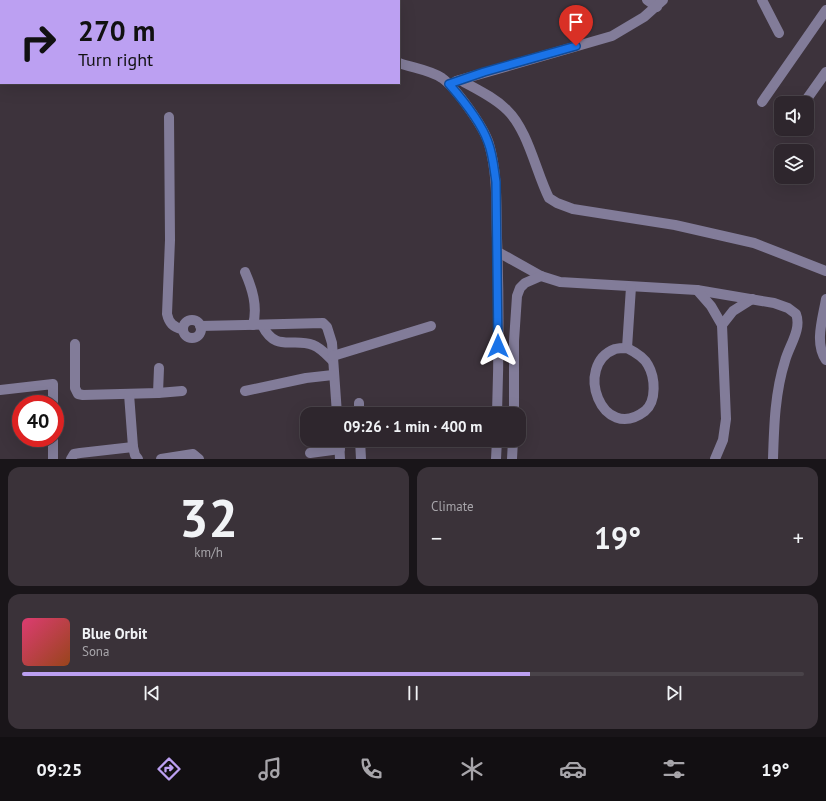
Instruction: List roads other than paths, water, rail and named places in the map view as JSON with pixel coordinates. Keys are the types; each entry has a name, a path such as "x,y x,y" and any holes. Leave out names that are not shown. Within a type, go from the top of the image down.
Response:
{"street":[{"path":"647,0 660,3"},
{"path":"762,0 779,33"},
{"path":"449,84 612,36 644,17 660,3"},
{"path":"762,102 826,10"},
{"path":"400,63 430,72 449,84 477,121 488,142 496,182 498,252 498,407"},
{"path":"809,96 826,72"},
{"path":"460,80 498,101 508,111 518,124 547,195 557,203 572,209 675,225 754,243 826,271"},
{"path":"169,116 170,240 167,314 170,322 174,326 182,329 185,323 190,320 196,321 200,326 323,323 328,327 330,333 336,407"},
{"path":"498,252 541,276 560,282 697,290 774,303 788,308 796,314 798,324 785,360 778,389 773,459"},
{"path":"245,272 256,307 258,325 270,337 281,342 308,343 320,348 333,358"},
{"path":"514,407 514,341 517,296 520,288 525,283 541,276"},
{"path":"627,348 631,287"},
{"path":"697,290 711,306 722,325 726,419 723,440 715,459"},
{"path":"826,298 820,341 821,350 826,360"},
{"path":"722,325 733,311 752,299"},
{"path":"333,358 431,326"},
{"path":"75,344 75,388 78,394 129,394 182,391"},
{"path":"627,348 640,355 648,364 654,380 653,396 647,409 637,416 626,418 612,416 604,409 599,401 594,384 596,371 601,361 615,349 627,348"},
{"path":"158,393 159,368"},
{"path":"245,390 306,378 333,375"},
{"path":"0,390 53,384 53,395"},
{"path":"129,394 133,447 135,455 138,459"},
{"path":"359,402 359,407"},
{"path":"53,447 53,459"},
{"path":"70,459 74,454 133,447"},
{"path":"360,447 361,459"},
{"path":"496,459 497,447"},
{"path":"512,459 513,447"},
{"path":"310,453 340,449"},
{"path":"160,459 194,454 199,459"}]}
